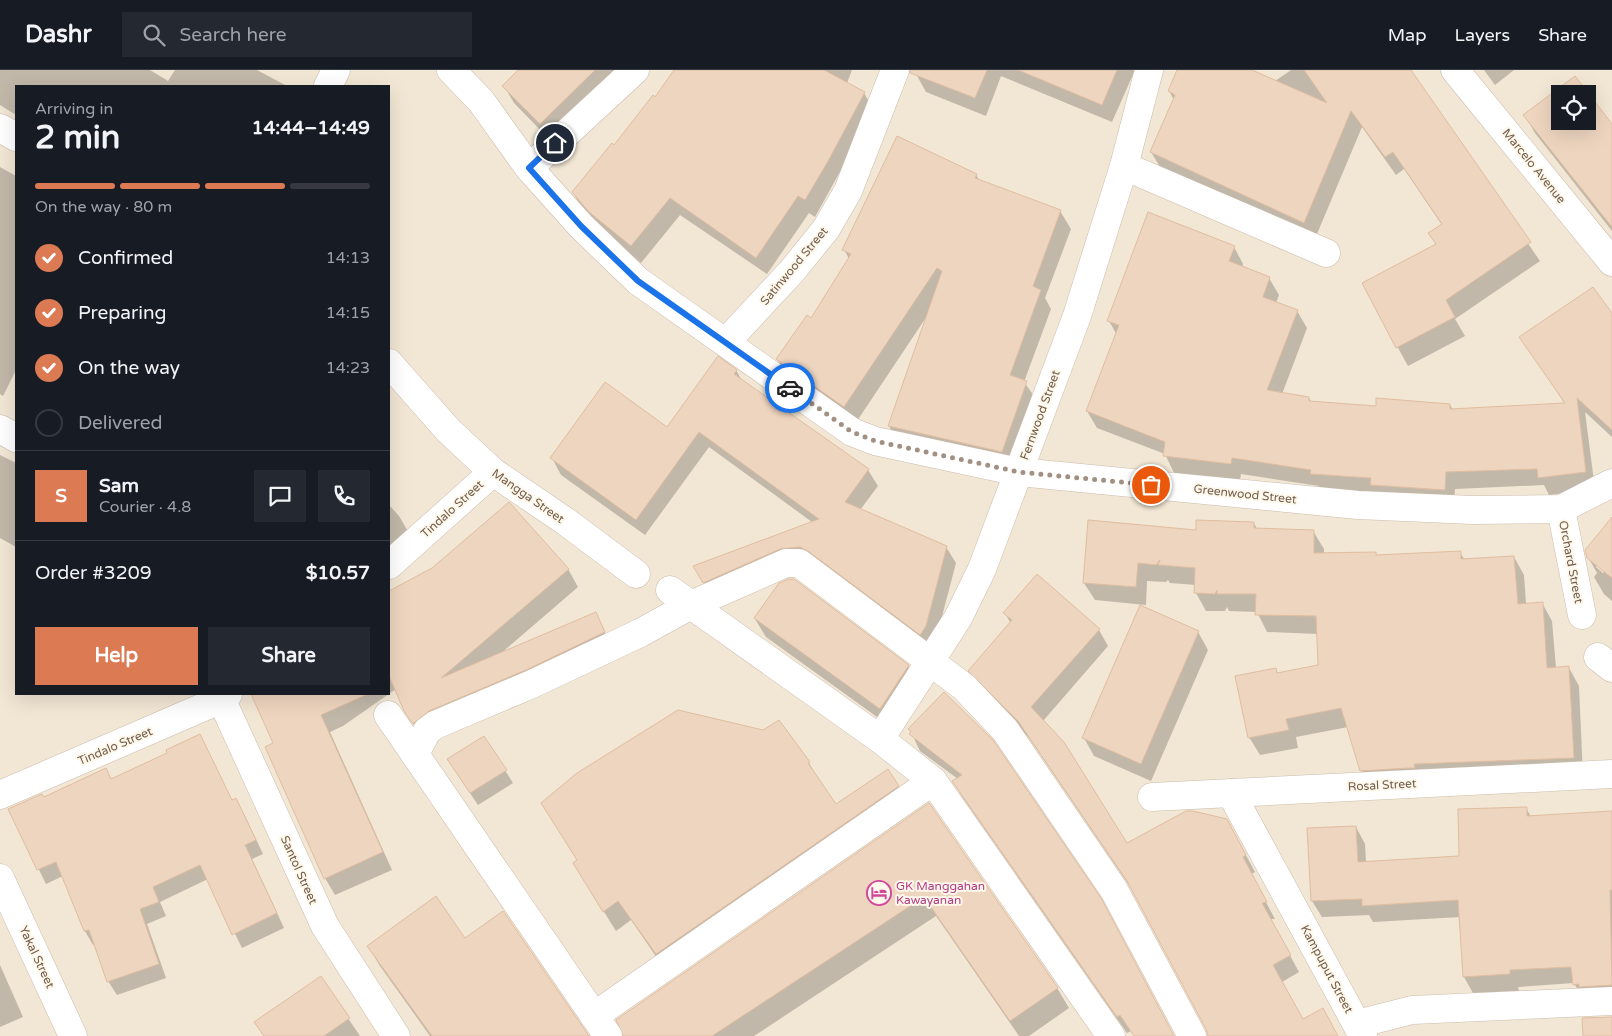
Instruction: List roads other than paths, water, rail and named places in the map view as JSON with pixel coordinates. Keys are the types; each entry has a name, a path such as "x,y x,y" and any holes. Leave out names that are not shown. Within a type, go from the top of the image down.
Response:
{"street":[{"path":"328,85 336,70"},
{"name":"Greenwood Street","path":"451,70 481,101 529,168 581,226 638,281 852,432 875,441 1019,472 1358,505 1472,510 1561,508 1612,483"},
{"path":"529,168 634,70"},
{"name":"Satinwood Street","path":"726,342 826,229 848,191 895,70"},
{"name":"Fernwood Street","path":"880,738 958,618 982,569 1077,316 1124,166 1149,70"},
{"name":"Marcelo Avenue","path":"1455,70 1612,262"},
{"path":"0,128 15,136"},
{"path":"1124,166 1326,253"},
{"name":"Mangga Street","path":"390,364 448,430 493,472 565,521 636,574"},
{"path":"0,429 15,437"},
{"name":"Tindalo Street","path":"390,564 493,472"},
{"name":"Orchard Street","path":"1561,508 1582,615"},
{"path":"415,754 427,731 436,725 532,684 640,634 680,597 786,563 799,563 964,687 1005,730 1114,890 1192,1036"},
{"path":"680,597 880,738 933,781 1111,1036"},
{"name":"Tindalo Street","path":"0,796 223,696"},
{"name":"Santol Street","path":"223,696 325,926 396,1036"},
{"path":"388,715 601,1026 933,781"},
{"name":"Rosal Street","path":"1152,797 1612,774"},
{"name":"Kampuput Street","path":"1231,793 1360,1030 1412,1010 1612,1001"},
{"name":"Yakal Street","path":"0,878 73,1036"}],"place":[{"name":"GK Manggahan Kawayanan","path":"879,893"}]}
